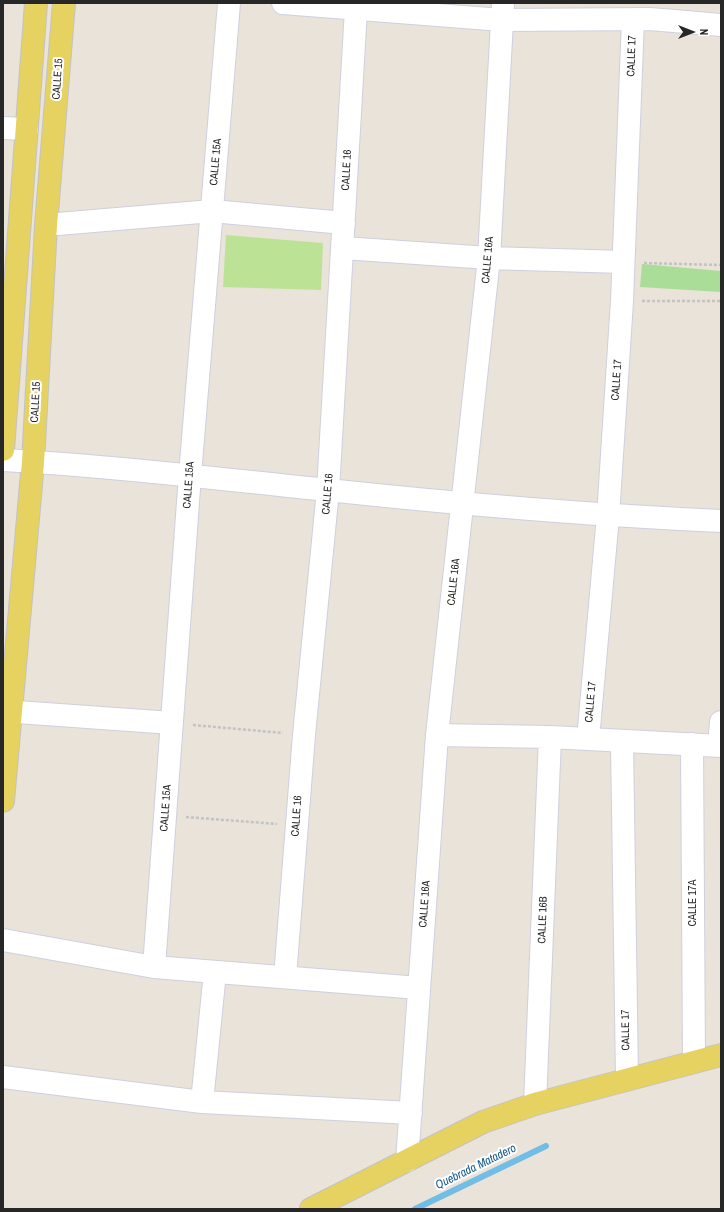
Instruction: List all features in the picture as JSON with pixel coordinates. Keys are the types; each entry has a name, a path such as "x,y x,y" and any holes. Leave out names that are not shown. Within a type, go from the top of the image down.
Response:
{"main road":[{"path":"3,450 36,3"},
{"name":"CALLE 15","path":"3,801 6,712 33,462 46,225 64,3"},
{"path":"311,1209 483,1122 535,1104 627,1078 721,1055"}],"street":[{"name":"CALLE 15A","path":"154,968 190,475 229,3"},
{"path":"283,3 356,9 503,12 721,25"},
{"name":"CALLE 16","path":"285,977 304,735 328,490 356,9"},
{"name":"CALLE 16A","path":"407,1161 437,735 489,258 503,12"},
{"name":"CALLE 17","path":"588,739 608,516 622,300 633,19"},
{"path":"3,128 27,128"},
{"path":"46,225 212,211 344,223"},
{"path":"343,248 489,258 623,262"},
{"path":"3,460 190,475 328,490 608,516 721,521"},
{"path":"6,712 172,723"},
{"path":"437,735 550,737 720,746 721,722"},
{"name":"CALLE 16B","path":"535,1104 550,737"},
{"name":"CALLE 17","path":"622,741 627,1078"},
{"name":"CALLE 17A","path":"692,744 694,1061"},
{"path":"3,940 154,968 419,988"},
{"path":"202,1102 215,972"},
{"path":"3,1077 202,1102 410,1113"}],"path":[{"path":"623,262 721,265"},
{"path":"622,300 721,301"},
{"path":"172,723 304,735"},
{"path":"166,816 296,826"}],"green space":[{"path":"226,235 323,243 321,290 223,287"},
{"path":"642,264 721,271 721,292 640,287"}],"waterway":[{"name":"Quebrada Matadero","path":"415,1209 546,1146"}]}
